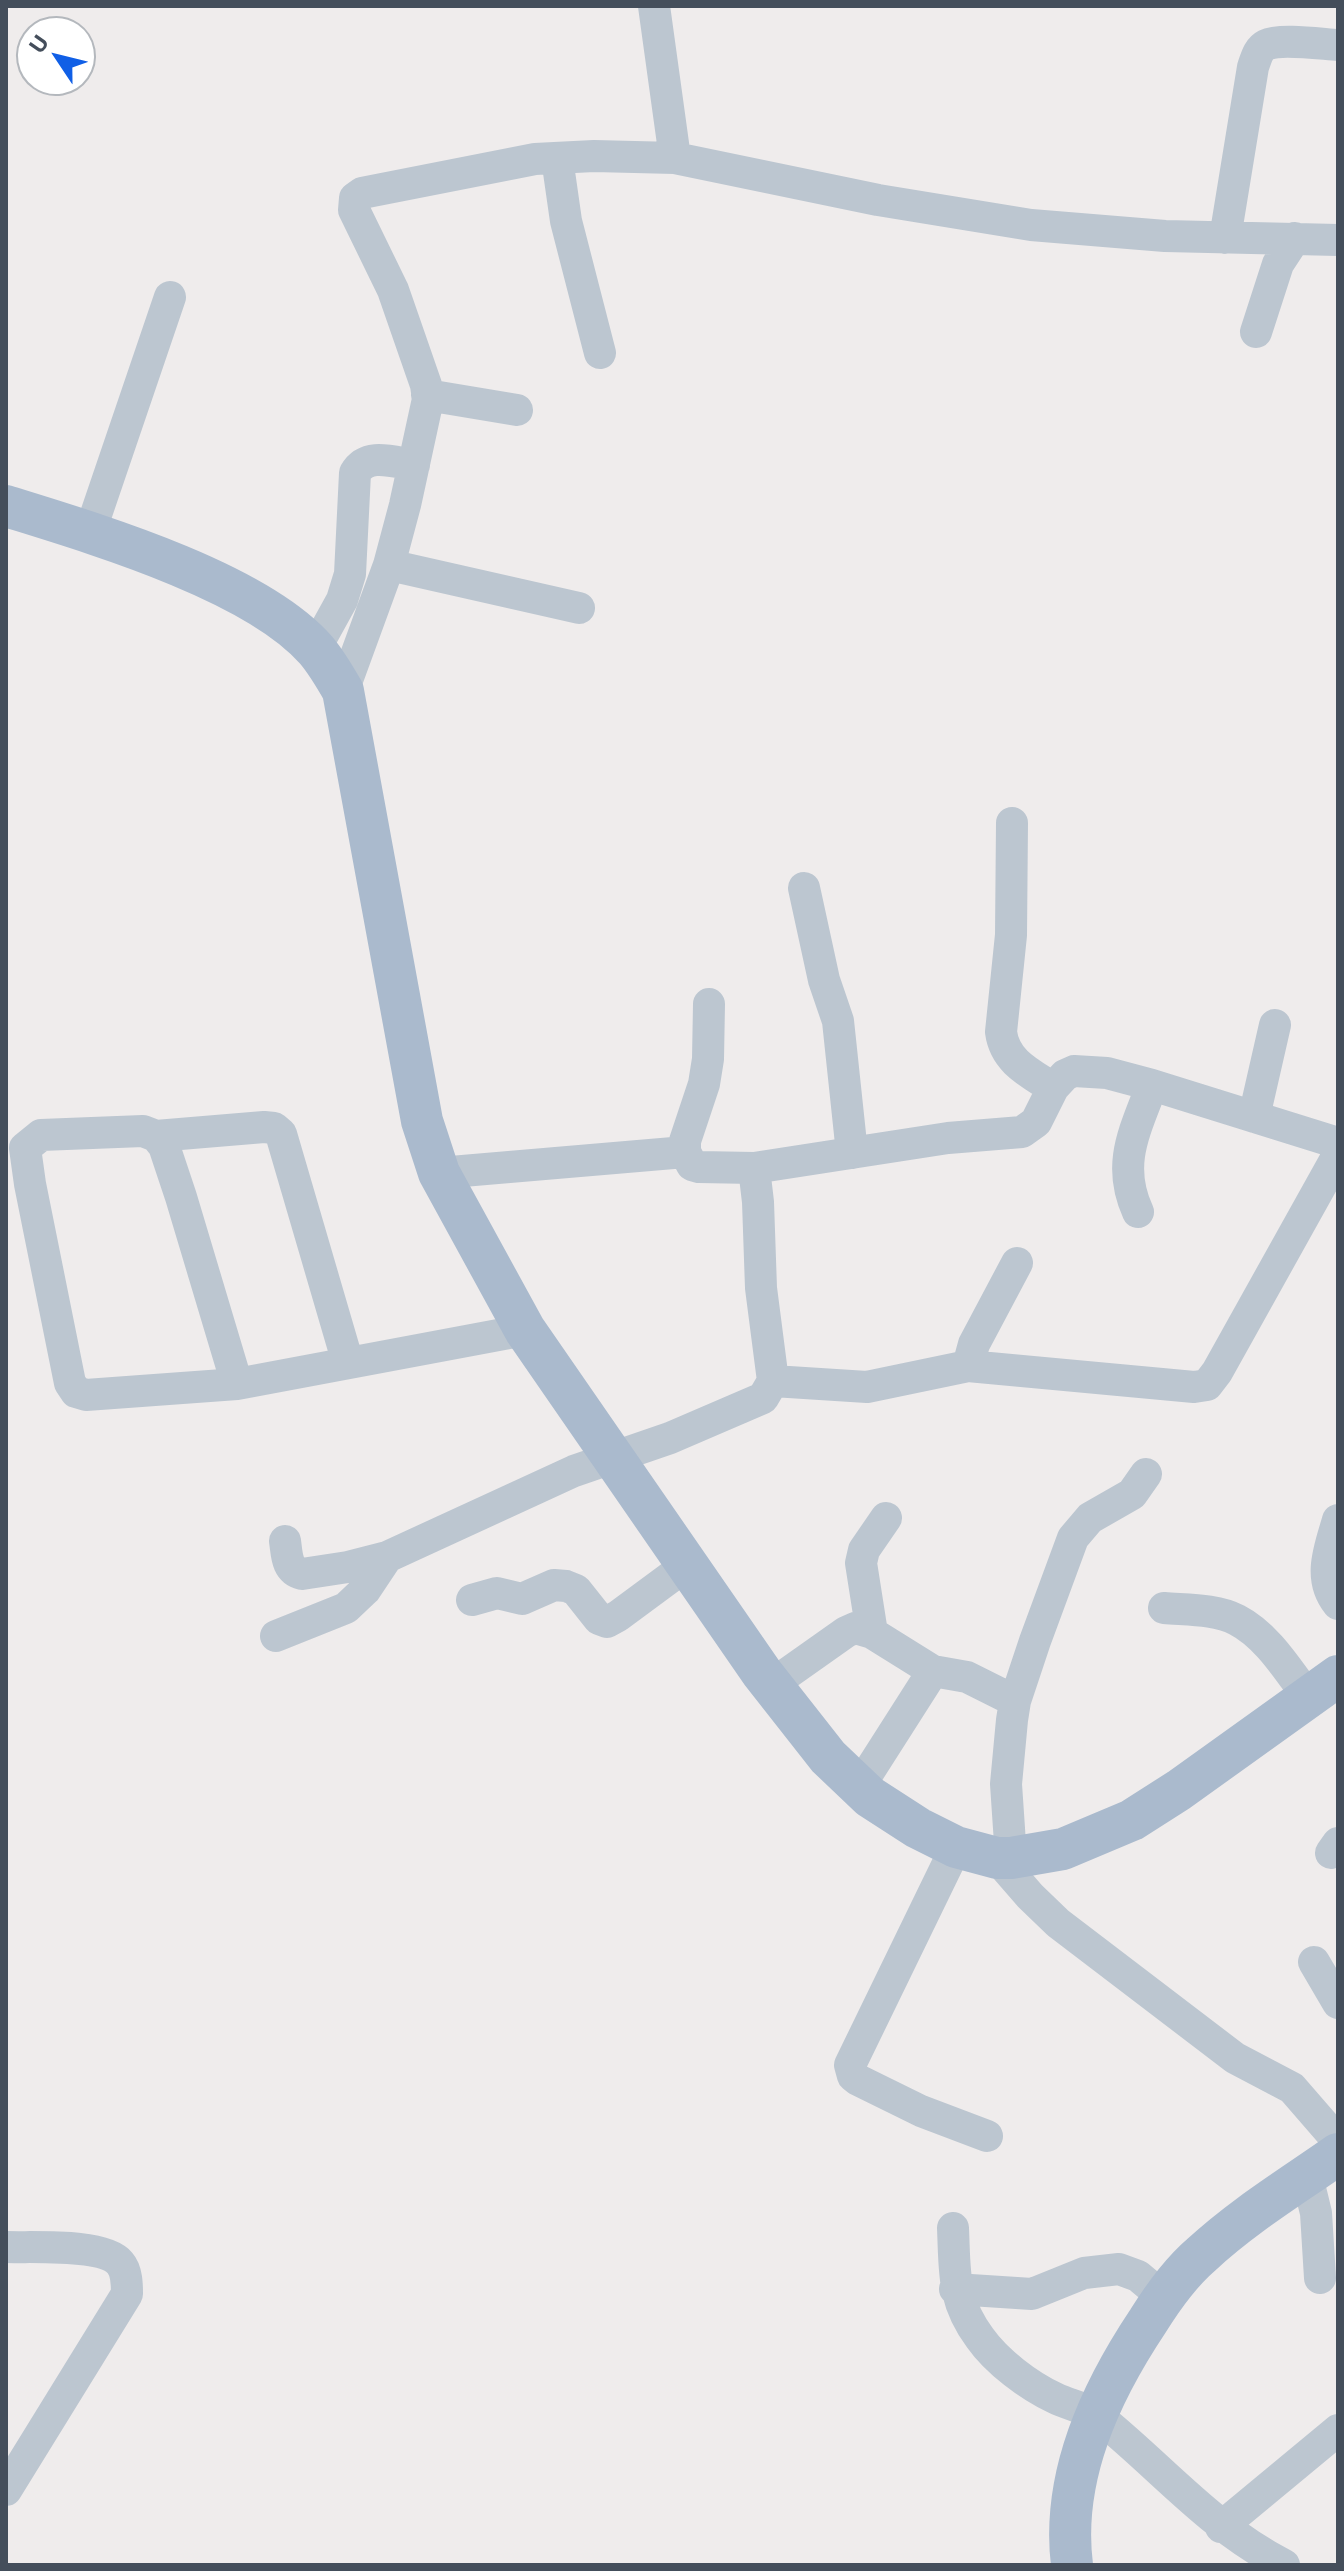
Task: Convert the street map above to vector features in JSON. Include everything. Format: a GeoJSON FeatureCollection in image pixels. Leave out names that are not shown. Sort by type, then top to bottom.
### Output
{"type":"FeatureCollection","features":[{"type":"Feature","properties":{"kind":"main road"},"geometry":{"type":"LineString","coordinates":[[6,506],[90,532],[212,581],[252,601],[315,649],[343,691],[422,1121],[439,1173],[525,1330],[771,1685],[828,1757],[859,1787],[918,1828],[956,1847],[1004,1858],[1063,1849],[1132,1820],[1324,1687]]}},
{"type":"Feature","properties":{"kind":"main road"},"geometry":{"type":"LineString","coordinates":[[1072,2565],[1070,2519],[1074,2487],[1096,2415],[1111,2381],[1163,2297],[1200,2255],[1276,2195],[1323,2165]]}},
{"type":"Feature","properties":{"kind":"street"},"geometry":{"type":"LineString","coordinates":[[654,6],[675,158]]}},
{"type":"Feature","properties":{"kind":"street"},"geometry":{"type":"LineString","coordinates":[[1225,238],[1253,67],[1258,53],[1265,45],[1280,42],[1338,45]]}},
{"type":"Feature","properties":{"kind":"street"},"geometry":{"type":"LineString","coordinates":[[557,158],[566,221],[600,353]]}},
{"type":"Feature","properties":{"kind":"street"},"geometry":{"type":"LineString","coordinates":[[343,691],[389,565],[414,465],[427,395],[393,290],[354,210],[355,198],[362,193],[535,159],[675,158],[878,200],[1031,225],[1165,236],[1338,240]]}},
{"type":"Feature","properties":{"kind":"street"},"geometry":{"type":"LineString","coordinates":[[1256,332],[1278,264],[1295,238]]}},
{"type":"Feature","properties":{"kind":"street"},"geometry":{"type":"LineString","coordinates":[[90,532],[170,297]]}},
{"type":"Feature","properties":{"kind":"street"},"geometry":{"type":"LineString","coordinates":[[427,395],[517,410]]}},
{"type":"Feature","properties":{"kind":"street"},"geometry":{"type":"LineString","coordinates":[[315,649],[342,600],[350,574],[355,473],[359,464],[369,459],[414,465]]}},
{"type":"Feature","properties":{"kind":"street"},"geometry":{"type":"LineString","coordinates":[[389,565],[579,608]]}},
{"type":"Feature","properties":{"kind":"street"},"geometry":{"type":"LineString","coordinates":[[1012,823],[1011,935],[1002,1043],[1013,1062],[1053,1088]]}},
{"type":"Feature","properties":{"kind":"street"},"geometry":{"type":"LineString","coordinates":[[804,888],[824,980],[838,1021],[852,1153]]}},
{"type":"Feature","properties":{"kind":"street"},"geometry":{"type":"LineString","coordinates":[[709,1004],[708,1059],[704,1084],[685,1141],[685,1152],[692,1165],[699,1167],[754,1168],[948,1138],[1022,1132],[1036,1122],[1053,1088],[1065,1075],[1074,1071],[1107,1073],[1152,1085],[1338,1143]]}},
{"type":"Feature","properties":{"kind":"street"},"geometry":{"type":"LineString","coordinates":[[1254,1117],[1275,1025]]}},
{"type":"Feature","properties":{"kind":"street"},"geometry":{"type":"LineString","coordinates":[[1138,1212],[1128,1186],[1126,1166],[1131,1142],[1152,1085]]}},
{"type":"Feature","properties":{"kind":"street"},"geometry":{"type":"LineString","coordinates":[[348,1363],[281,1134],[274,1128],[156,1136],[143,1131],[41,1135],[25,1148],[44,1261],[70,1383],[76,1392],[86,1395],[237,1384],[525,1330]]}},
{"type":"Feature","properties":{"kind":"street"},"geometry":{"type":"LineString","coordinates":[[156,1136],[164,1146],[181,1197],[237,1384]]}},
{"type":"Feature","properties":{"kind":"street"},"geometry":{"type":"LineString","coordinates":[[439,1173],[685,1152]]}},
{"type":"Feature","properties":{"kind":"street"},"geometry":{"type":"LineString","coordinates":[[773,1381],[867,1387],[968,1366],[1194,1387],[1207,1385],[1338,1155]]}},
{"type":"Feature","properties":{"kind":"street"},"geometry":{"type":"LineString","coordinates":[[285,1541],[289,1564],[302,1574],[387,1557],[574,1471],[705,1424],[763,1398],[773,1381],[761,1288],[754,1168]]}},
{"type":"Feature","properties":{"kind":"street"},"geometry":{"type":"LineString","coordinates":[[968,1366],[974,1344],[1017,1263]]}},
{"type":"Feature","properties":{"kind":"street"},"geometry":{"type":"LineString","coordinates":[[1146,1474],[1132,1494],[1090,1518],[1073,1538],[1065,1555],[1015,1701],[1006,1784],[1004,1858],[1030,1896],[1058,1923],[1235,2058],[1292,2088],[1338,2141]]}},
{"type":"Feature","properties":{"kind":"street"},"geometry":{"type":"LineString","coordinates":[[872,1633],[861,1563],[864,1550],[886,1518]]}},
{"type":"Feature","properties":{"kind":"street"},"geometry":{"type":"LineString","coordinates":[[1338,1520],[1326,1575],[1331,1596],[1338,1604]]}},
{"type":"Feature","properties":{"kind":"street"},"geometry":{"type":"LineString","coordinates":[[276,1636],[346,1608],[365,1590],[387,1557]]}},
{"type":"Feature","properties":{"kind":"street"},"geometry":{"type":"LineString","coordinates":[[472,1600],[497,1593],[522,1599],[554,1585],[566,1586],[576,1590],[599,1619],[607,1622],[687,1565]]}},
{"type":"Feature","properties":{"kind":"street"},"geometry":{"type":"LineString","coordinates":[[1164,1608],[1222,1614],[1238,1620],[1324,1687]]}},
{"type":"Feature","properties":{"kind":"street"},"geometry":{"type":"LineString","coordinates":[[771,1685],[855,1628],[872,1633],[933,1671],[967,1677],[1015,1701]]}},
{"type":"Feature","properties":{"kind":"street"},"geometry":{"type":"LineString","coordinates":[[859,1787],[933,1671]]}},
{"type":"Feature","properties":{"kind":"street"},"geometry":{"type":"LineString","coordinates":[[956,1847],[850,2065],[853,2076],[858,2080],[896,2100],[987,2136]]}},
{"type":"Feature","properties":{"kind":"street"},"geometry":{"type":"LineString","coordinates":[[1314,1962],[1338,2003]]}},
{"type":"Feature","properties":{"kind":"street"},"geometry":{"type":"LineString","coordinates":[[1320,2278],[1316,2213],[1323,2165]]}},
{"type":"Feature","properties":{"kind":"street"},"geometry":{"type":"LineString","coordinates":[[953,2228],[955,2289],[963,2311],[980,2339],[1000,2359],[1054,2398],[1096,2415],[1221,2527],[1284,2565]]}},
{"type":"Feature","properties":{"kind":"street"},"geometry":{"type":"LineString","coordinates":[[6,2247],[101,2252],[120,2263],[127,2279],[127,2294],[6,2490]]}},
{"type":"Feature","properties":{"kind":"street"},"geometry":{"type":"LineString","coordinates":[[955,2289],[1032,2294],[1084,2273],[1119,2269],[1130,2270],[1163,2297]]}},
{"type":"Feature","properties":{"kind":"street"},"geometry":{"type":"LineString","coordinates":[[1221,2527],[1338,2430]]}}]}
